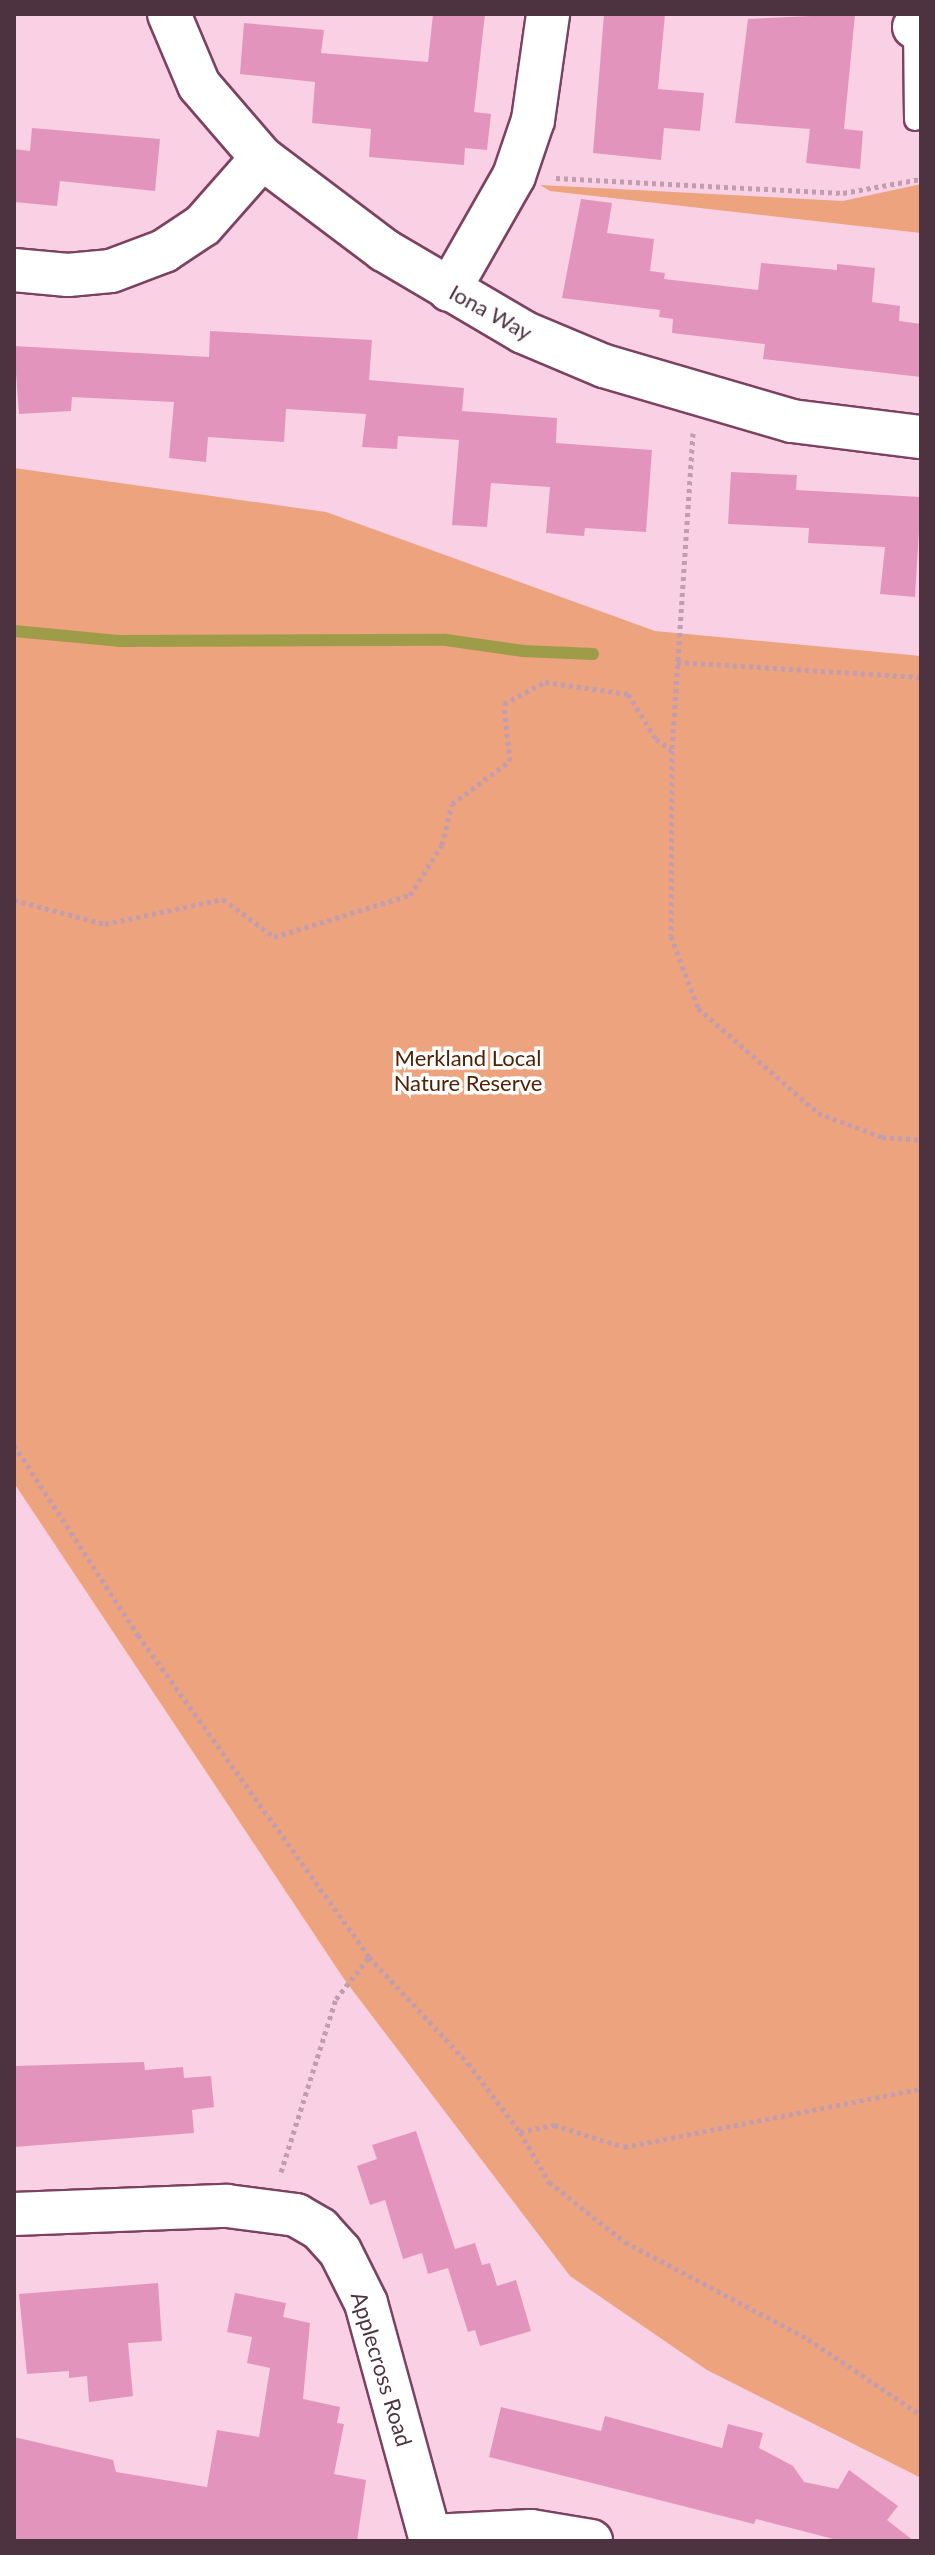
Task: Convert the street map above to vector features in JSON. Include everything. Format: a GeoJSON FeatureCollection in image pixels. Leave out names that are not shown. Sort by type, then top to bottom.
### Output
{"type":"FeatureCollection","features":[{"type":"Feature","properties":{"kind":"street","name":"Iona Way"},"geometry":{"type":"LineString","coordinates":[[169,14],[199,85],[262,158],[384,250],[523,332],[604,366],[792,421],[921,437]]}},
{"type":"Feature","properties":{"kind":"street"},"geometry":{"type":"LineString","coordinates":[[449,290],[514,176],[533,120],[548,14]]}},
{"type":"Feature","properties":{"kind":"street"},"geometry":{"type":"LineString","coordinates":[[14,270],[68,275],[111,271],[164,251],[203,225],[262,158]]}},
{"type":"Feature","properties":{"kind":"street","name":"Applecross Road"},"geometry":{"type":"LineString","coordinates":[[14,2214],[270,2208],[296,2215],[340,2251],[366,2303],[431,2539]]}},
{"type":"Feature","properties":{"kind":"street"},"geometry":{"type":"LineString","coordinates":[[431,2539],[531,2531],[591,2541]]}},
{"type":"Feature","properties":{"kind":"lane"},"geometry":{"type":"LineString","coordinates":[[915,120],[916,23]]}},
{"type":"Feature","properties":{"kind":"path"},"geometry":{"type":"LineString","coordinates":[[514,176],[843,193],[921,179]]}},
{"type":"Feature","properties":{"kind":"path"},"geometry":{"type":"LineString","coordinates":[[696,394],[672,750],[671,936],[698,1008],[818,1113],[882,1137],[921,1140]]}},
{"type":"Feature","properties":{"kind":"path"},"geometry":{"type":"LineString","coordinates":[[677,662],[921,677]]}},
{"type":"Feature","properties":{"kind":"path"},"geometry":{"type":"LineString","coordinates":[[14,900],[105,924],[223,899],[274,937],[410,895],[442,845],[452,804],[510,761],[504,704],[545,682],[628,694],[656,739],[672,750]]}},
{"type":"Feature","properties":{"kind":"path"},"geometry":{"type":"LineString","coordinates":[[14,1445],[138,1635],[369,1957],[468,2063],[520,2132],[549,2182],[625,2242],[808,2339],[921,2415]]}},
{"type":"Feature","properties":{"kind":"path"},"geometry":{"type":"LineString","coordinates":[[270,2208],[336,1999],[369,1957]]}},
{"type":"Feature","properties":{"kind":"path"},"geometry":{"type":"LineString","coordinates":[[520,2132],[554,2125],[624,2147],[921,2089]]}},
{"type":"Feature","properties":{"kind":"green space"},"geometry":{"type":"Polygon","coordinates":[[[921,184],[921,233],[550,191],[540,185],[843,201],[921,184]]]}},
{"type":"Feature","properties":{"kind":"green space","name":"Merkland Local Nature Reserve"},"geometry":{"type":"Polygon","coordinates":[[[14,468],[326,512],[655,631],[921,656],[921,2478],[707,2370],[570,2276],[344,1979],[14,1483],[14,468]]]}},
{"type":"Feature","properties":{"kind":"building"},"geometry":{"type":"Polygon","coordinates":[[[433,14],[485,14],[474,112],[491,114],[487,150],[465,148],[464,165],[369,157],[371,129],[312,123],[315,82],[240,74],[244,23],[324,30],[321,53],[428,62],[433,14]]]}},
{"type":"Feature","properties":{"kind":"building"},"geometry":{"type":"Polygon","coordinates":[[[604,14],[665,14],[658,89],[704,93],[700,131],[664,128],[661,160],[593,153],[604,14]]]}},
{"type":"Feature","properties":{"kind":"building"},"geometry":{"type":"Polygon","coordinates":[[[855,14],[844,129],[863,131],[860,169],[806,163],[810,129],[735,123],[748,19],[855,14]]]}},
{"type":"Feature","properties":{"kind":"building"},"geometry":{"type":"Polygon","coordinates":[[[32,128],[160,139],[155,191],[60,181],[57,206],[14,202],[14,149],[30,151],[32,128]]]}},
{"type":"Feature","properties":{"kind":"building"},"geometry":{"type":"Polygon","coordinates":[[[581,199],[612,203],[607,233],[654,239],[650,271],[665,273],[664,279],[758,290],[761,263],[837,270],[837,264],[875,268],[872,302],[900,306],[899,321],[921,324],[921,377],[763,359],[765,344],[672,333],[673,319],[659,317],[660,310],[562,298],[581,199]]]}},
{"type":"Feature","properties":{"kind":"building"},"geometry":{"type":"Polygon","coordinates":[[[210,331],[372,340],[369,380],[464,388],[462,411],[557,418],[556,443],[652,450],[646,532],[585,528],[584,536],[546,533],[550,487],[491,483],[487,527],[452,525],[459,440],[398,436],[397,449],[362,447],[366,414],[286,409],[284,442],[208,437],[206,462],[169,458],[174,402],[72,397],[71,411],[19,414],[14,346],[209,357],[210,331]]]}},
{"type":"Feature","properties":{"kind":"building"},"geometry":{"type":"Polygon","coordinates":[[[731,472],[797,475],[796,490],[921,497],[915,597],[880,594],[885,547],[808,543],[809,528],[728,524],[731,472]]]}},
{"type":"Feature","properties":{"kind":"building"},"geometry":{"type":"Polygon","coordinates":[[[144,2062],[145,2070],[183,2067],[184,2078],[211,2076],[214,2107],[192,2110],[194,2133],[14,2147],[14,2066],[144,2062]]]}},
{"type":"Feature","properties":{"kind":"building"},"geometry":{"type":"Polygon","coordinates":[[[416,2131],[455,2249],[475,2243],[482,2265],[490,2263],[497,2286],[516,2280],[531,2331],[480,2346],[475,2330],[468,2332],[448,2268],[428,2274],[422,2253],[403,2259],[385,2200],[370,2205],[357,2166],[377,2159],[372,2145],[416,2131]]]}},
{"type":"Feature","properties":{"kind":"building"},"geometry":{"type":"Polygon","coordinates":[[[158,2283],[162,2341],[128,2343],[133,2396],[89,2402],[87,2376],[69,2378],[69,2371],[27,2374],[19,2294],[158,2283]]]}},
{"type":"Feature","properties":{"kind":"building"},"geometry":{"type":"Polygon","coordinates":[[[235,2293],[286,2303],[283,2317],[310,2323],[303,2399],[340,2407],[337,2423],[344,2424],[334,2474],[366,2480],[357,2541],[14,2541],[14,2437],[113,2460],[116,2472],[207,2487],[217,2430],[259,2437],[270,2368],[247,2363],[252,2337],[227,2332],[235,2293]]]}},
{"type":"Feature","properties":{"kind":"building"},"geometry":{"type":"Polygon","coordinates":[[[501,2407],[601,2431],[605,2416],[722,2448],[728,2424],[763,2433],[759,2448],[793,2466],[804,2482],[838,2489],[849,2470],[898,2506],[887,2520],[914,2541],[841,2541],[756,2519],[754,2524],[489,2457],[501,2407]]]}},
{"type":"Feature","properties":{"kind":"waterway"},"geometry":{"type":"LineString","coordinates":[[14,631],[119,641],[446,640],[523,651],[593,654]]}}]}
